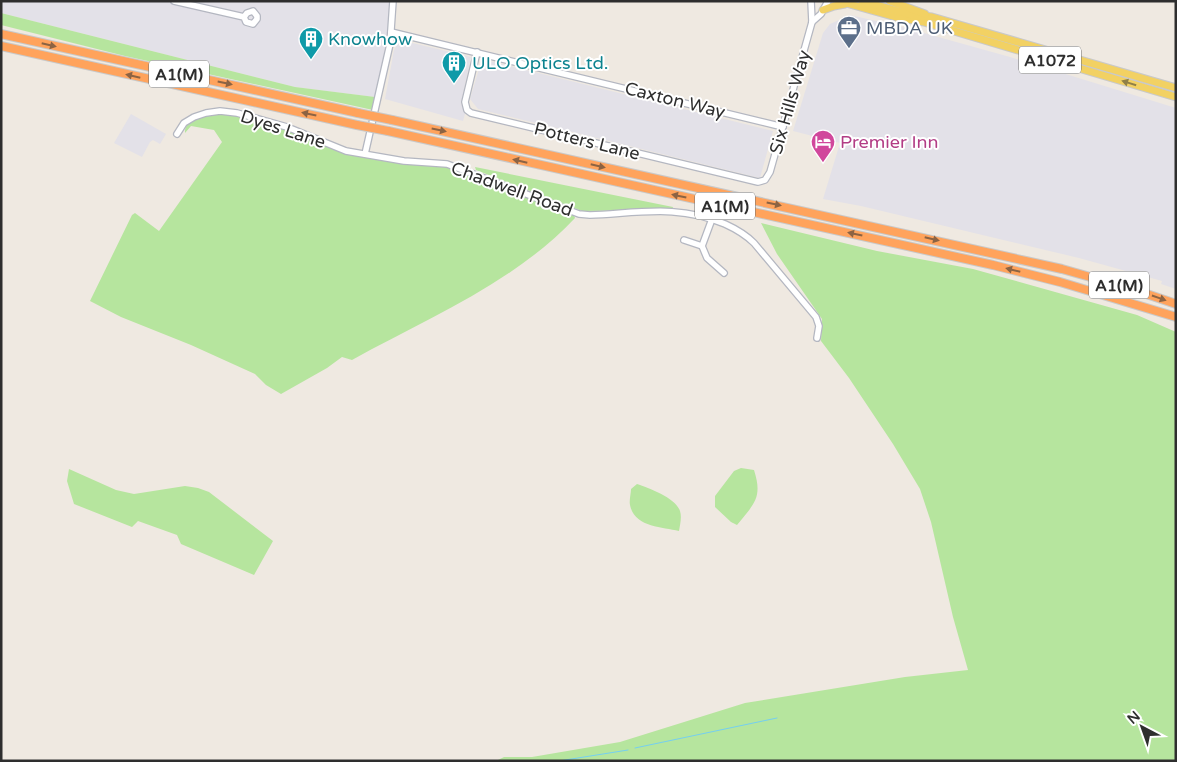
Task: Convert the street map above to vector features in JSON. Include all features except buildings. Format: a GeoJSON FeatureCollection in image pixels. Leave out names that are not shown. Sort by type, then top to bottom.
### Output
{"type":"FeatureCollection","features":[{"type":"Feature","properties":{"kind":"highway","name":"A1(M)"},"geometry":{"type":"LineString","coordinates":[[1,34],[1054,267],[1129,288],[1176,304]]}},
{"type":"Feature","properties":{"kind":"highway","name":"A1(M)"},"geometry":{"type":"LineString","coordinates":[[1,46],[993,265],[1070,284],[1176,317]]}},
{"type":"Feature","properties":{"kind":"main road","name":"A1072"},"geometry":{"type":"LineString","coordinates":[[862,1],[912,15],[932,17],[1176,88]]}},
{"type":"Feature","properties":{"kind":"main road","name":"A1072"},"geometry":{"type":"LineString","coordinates":[[890,1],[907,4],[932,17]]}},
{"type":"Feature","properties":{"kind":"main road"},"geometry":{"type":"LineString","coordinates":[[823,10],[842,3]]}},
{"type":"Feature","properties":{"kind":"main road","name":"A1072"},"geometry":{"type":"LineString","coordinates":[[842,3],[924,22],[1176,97]]}},
{"type":"Feature","properties":{"kind":"main road","name":"A1072"},"geometry":{"type":"LineString","coordinates":[[912,15],[924,22]]}},
{"type":"Feature","properties":{"kind":"street"},"geometry":{"type":"LineString","coordinates":[[174,1],[244,17]]}},
{"type":"Feature","properties":{"kind":"street"},"geometry":{"type":"LineString","coordinates":[[365,154],[391,32],[393,1]]}},
{"type":"Feature","properties":{"kind":"street","name":"Six Hills Way"},"geometry":{"type":"LineString","coordinates":[[765,180],[770,172],[812,22],[811,1]]}},
{"type":"Feature","properties":{"kind":"street","name":"Six Hills Way"},"geometry":{"type":"LineString","coordinates":[[812,22],[828,1]]}},
{"type":"Feature","properties":{"kind":"street","name":"Caxton Way"},"geometry":{"type":"LineString","coordinates":[[391,32],[783,126]]}},
{"type":"Feature","properties":{"kind":"street","name":"Potters Lane"},"geometry":{"type":"LineString","coordinates":[[478,52],[466,102],[467,110],[472,113],[754,182],[765,180]]}},
{"type":"Feature","properties":{"kind":"street","name":"Dyes Lane"},"geometry":{"type":"LineString","coordinates":[[177,134],[184,124],[194,117],[206,113],[228,112],[288,127],[346,151],[365,154]]}},
{"type":"Feature","properties":{"kind":"street","name":"Chadwell Road"},"geometry":{"type":"LineString","coordinates":[[365,154],[404,161],[447,164],[579,214],[590,215],[665,210],[689,212],[712,219],[747,235],[812,311],[819,326],[818,335]]}},
{"type":"Feature","properties":{"kind":"street"},"geometry":{"type":"LineString","coordinates":[[712,219],[702,246],[707,258],[724,273]]}},
{"type":"Feature","properties":{"kind":"street"},"geometry":{"type":"LineString","coordinates":[[684,240],[702,246]]}},
{"type":"Feature","properties":{"kind":"shaded area"},"geometry":{"type":"Polygon","coordinates":[[[1,1],[390,1],[388,34],[375,97],[295,87],[1,13],[1,1]]]}},
{"type":"Feature","properties":{"kind":"shaded area"},"geometry":{"type":"Polygon","coordinates":[[[850,15],[906,28],[1010,57],[1176,108],[1176,289],[1161,284],[1162,281],[1079,258],[861,206],[823,199],[840,143],[793,131],[823,33],[830,24],[850,15]]]}},
{"type":"Feature","properties":{"kind":"shaded area"},"geometry":{"type":"Polygon","coordinates":[[[400,40],[471,57],[461,103],[465,114],[463,121],[385,99],[394,50],[400,40]]]}},
{"type":"Feature","properties":{"kind":"shaded area"},"geometry":{"type":"Polygon","coordinates":[[[482,59],[773,131],[760,178],[478,109],[470,99],[482,59]]]}},
{"type":"Feature","properties":{"kind":"shaded area"},"geometry":{"type":"Polygon","coordinates":[[[131,114],[166,134],[160,144],[153,140],[150,142],[142,157],[114,143],[131,114]]]}},
{"type":"Feature","properties":{"kind":"green space"},"geometry":{"type":"Polygon","coordinates":[[[1,13],[295,87],[375,97],[373,110],[125,56],[1,25],[1,13]]]}},
{"type":"Feature","properties":{"kind":"green space"},"geometry":{"type":"Polygon","coordinates":[[[224,113],[259,119],[354,154],[384,161],[446,167],[557,207],[574,215],[575,218],[525,262],[469,298],[352,360],[342,357],[327,368],[281,394],[266,385],[255,374],[191,345],[121,317],[90,301],[132,215],[135,213],[159,231],[222,142],[214,130],[191,126],[185,133],[186,127],[193,119],[224,113]]]}},
{"type":"Feature","properties":{"kind":"green space"},"geometry":{"type":"Polygon","coordinates":[[[475,167],[673,207],[672,210],[582,211],[476,170],[475,167]]]}},
{"type":"Feature","properties":{"kind":"green space"},"geometry":{"type":"Polygon","coordinates":[[[761,223],[877,251],[973,269],[1137,315],[1176,332],[1176,761],[496,761],[504,757],[532,757],[620,742],[745,703],[905,677],[968,670],[953,617],[931,522],[920,489],[893,444],[849,378],[821,341],[822,319],[777,254],[761,223]]]}},
{"type":"Feature","properties":{"kind":"green space"},"geometry":{"type":"Polygon","coordinates":[[[741,468],[754,470],[758,487],[752,506],[737,525],[715,507],[715,496],[734,471],[741,468]]]}},
{"type":"Feature","properties":{"kind":"green space"},"geometry":{"type":"Polygon","coordinates":[[[69,469],[116,490],[134,494],[185,486],[198,488],[209,492],[273,541],[254,575],[181,544],[177,535],[138,521],[132,527],[74,504],[67,481],[69,469]]]}},
{"type":"Feature","properties":{"kind":"green space"},"geometry":{"type":"Polygon","coordinates":[[[637,484],[662,494],[677,506],[681,516],[679,531],[650,525],[637,518],[630,505],[630,501],[631,489],[637,484]]]}},
{"type":"Feature","properties":{"kind":"waterway"},"geometry":{"type":"LineString","coordinates":[[635,748],[777,718]]}},
{"type":"Feature","properties":{"kind":"waterway"},"geometry":{"type":"LineString","coordinates":[[559,761],[628,750]]}},
{"type":"Feature","properties":{"kind":"place","name":"MBDA UK"},"geometry":{"type":"Point","coordinates":[849,49]}},
{"type":"Feature","properties":{"kind":"place","name":"Knowhow"},"geometry":{"type":"Point","coordinates":[311,60]}},
{"type":"Feature","properties":{"kind":"place","name":"ULO Optics Ltd."},"geometry":{"type":"Point","coordinates":[454,84]}},
{"type":"Feature","properties":{"kind":"place","name":"Premier Inn"},"geometry":{"type":"Point","coordinates":[823,163]}}]}
